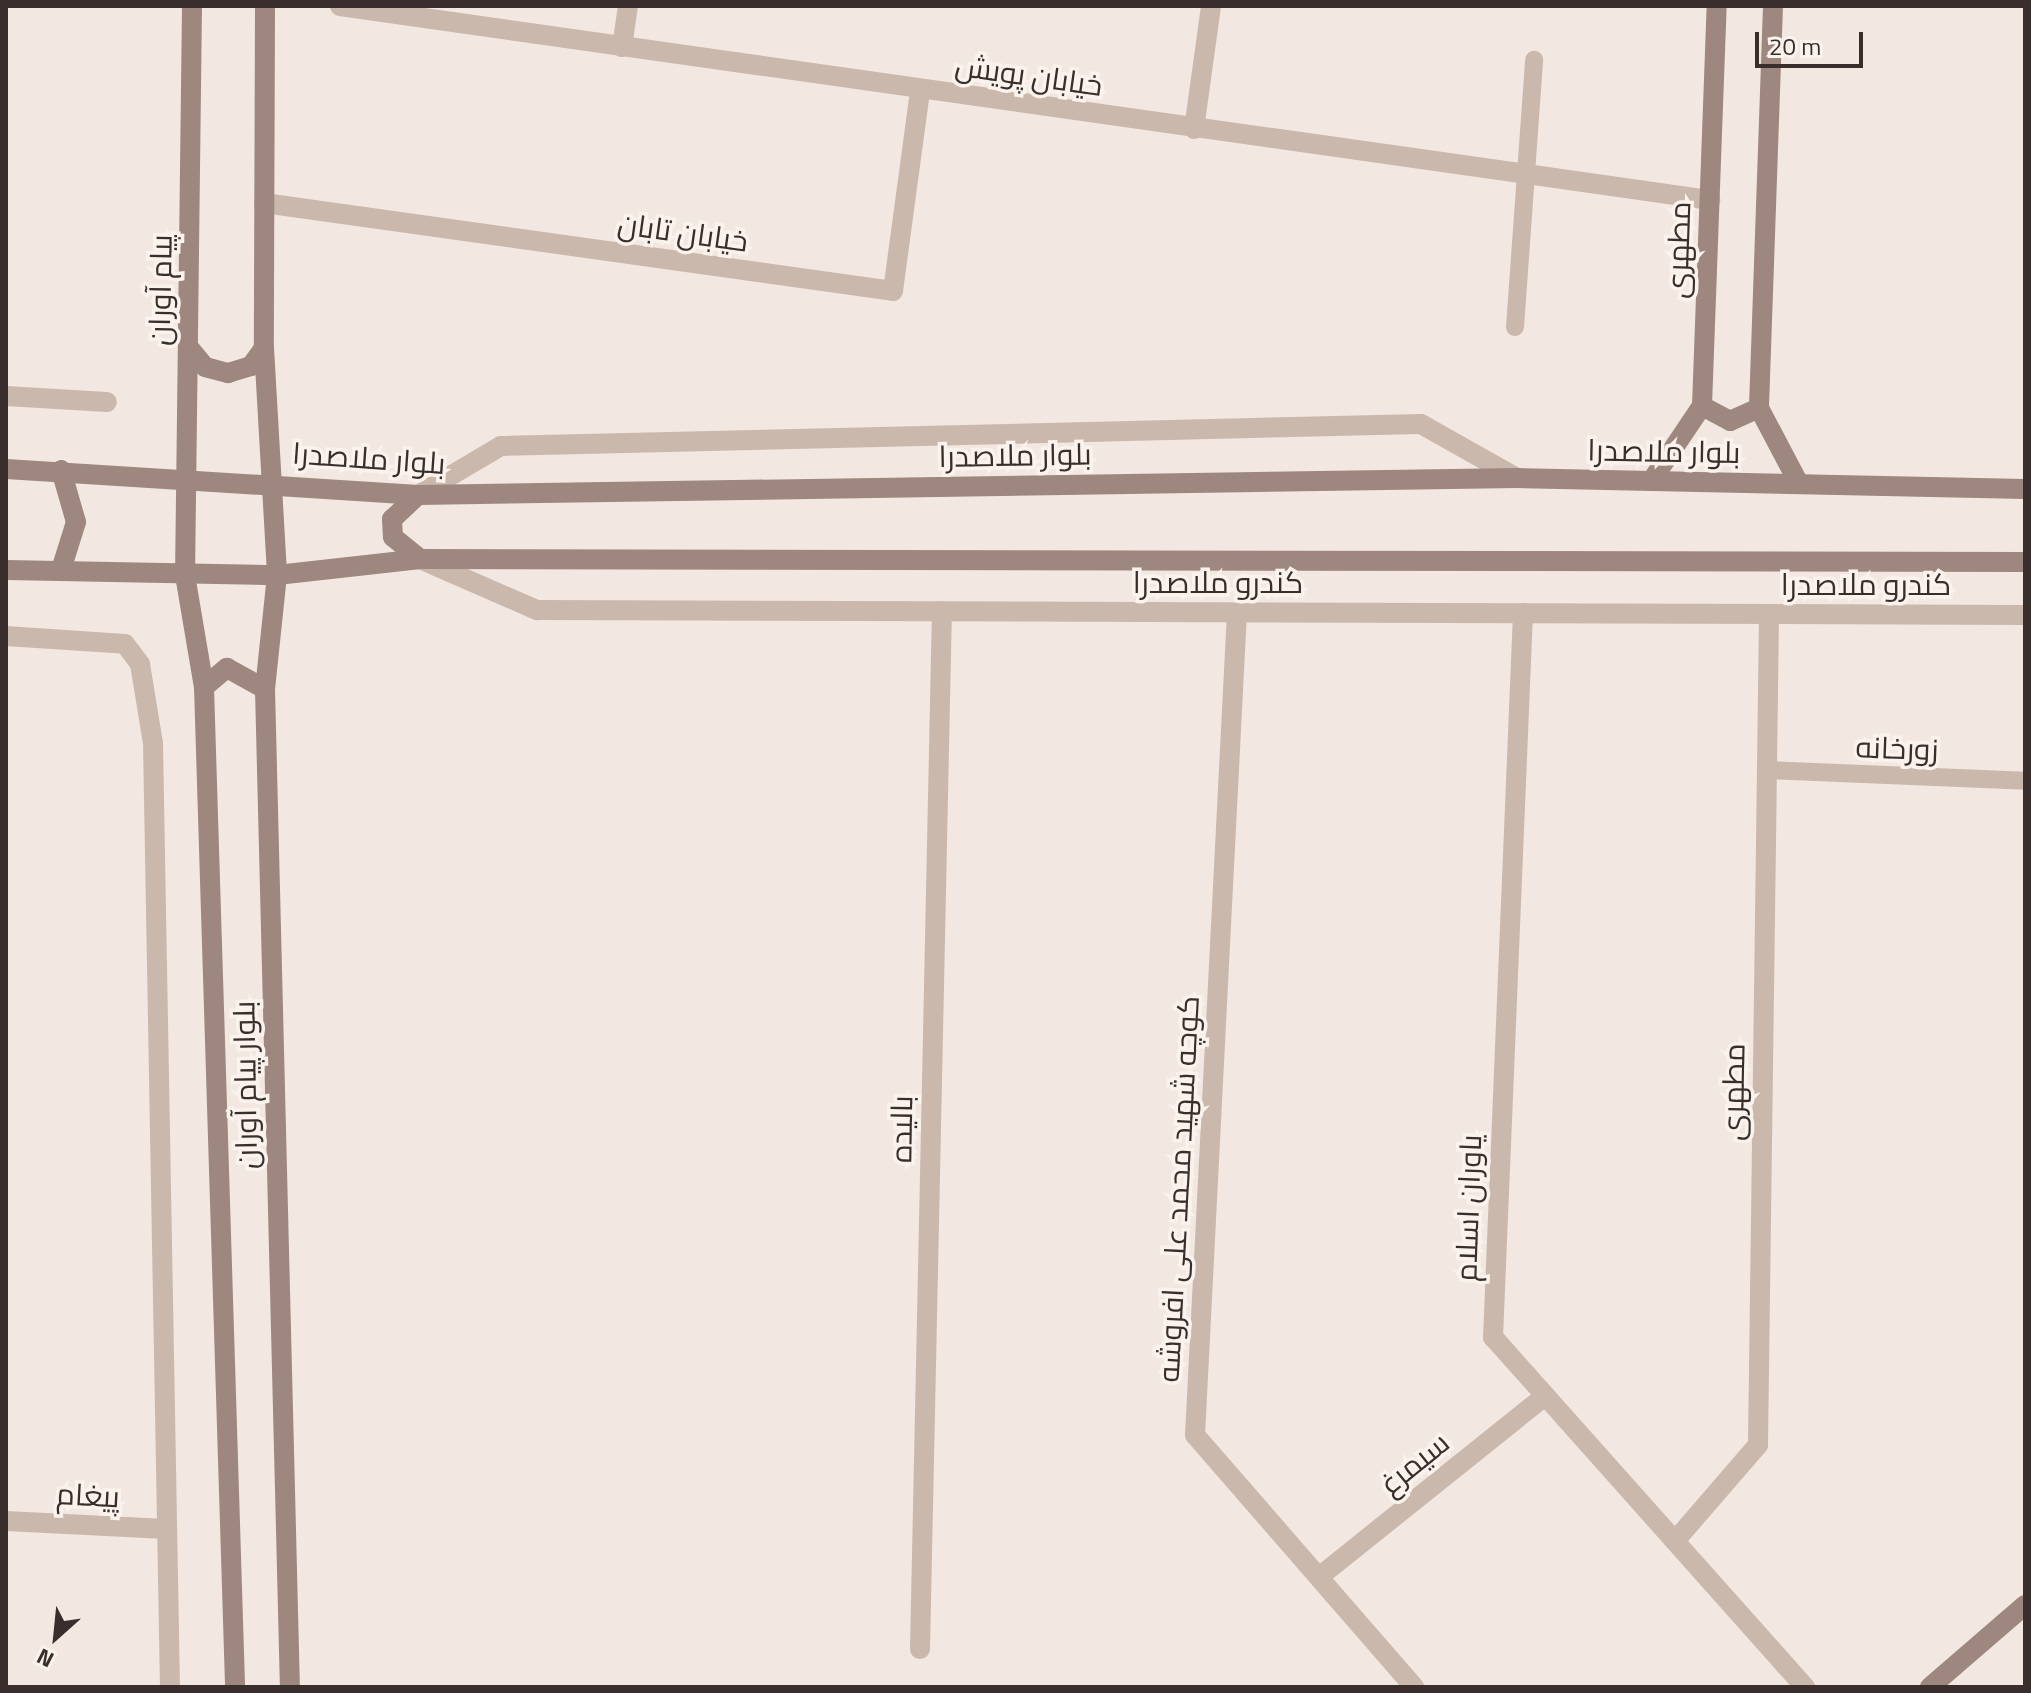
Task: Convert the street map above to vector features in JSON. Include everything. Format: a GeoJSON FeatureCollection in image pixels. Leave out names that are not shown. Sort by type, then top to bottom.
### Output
{"type":"FeatureCollection","features":[{"type":"Feature","properties":{"kind":"main road","name":"پیام آوران"},"geometry":{"type":"LineString","coordinates":[[185,575],[183,481],[190,349],[192,6]]}},
{"type":"Feature","properties":{"kind":"main road"},"geometry":{"type":"LineString","coordinates":[[265,6],[264,348],[275,482]]}},
{"type":"Feature","properties":{"kind":"main road","name":"مطهری"},"geometry":{"type":"LineString","coordinates":[[1702,406],[1717,6]]}},
{"type":"Feature","properties":{"kind":"main road"},"geometry":{"type":"LineString","coordinates":[[1773,6],[1759,408],[1799,484]]}},
{"type":"Feature","properties":{"kind":"main road"},"geometry":{"type":"LineString","coordinates":[[190,349],[205,367],[228,373],[251,366],[264,348]]}},
{"type":"Feature","properties":{"kind":"main road"},"geometry":{"type":"LineString","coordinates":[[1652,480],[1702,406],[1730,421],[1759,408]]}},
{"type":"Feature","properties":{"kind":"main road","name":"بلوار ملاصدرا"},"geometry":{"type":"LineString","coordinates":[[6,469],[61,470],[183,481],[275,482],[418,495],[1517,478],[2025,489]]}},
{"type":"Feature","properties":{"kind":"main road"},"geometry":{"type":"LineString","coordinates":[[61,470],[76,522],[61,570]]}},
{"type":"Feature","properties":{"kind":"main road","name":"بلوار پیام آوران"},"geometry":{"type":"LineString","coordinates":[[275,482],[277,575],[265,689],[290,1687]]}},
{"type":"Feature","properties":{"kind":"main road"},"geometry":{"type":"LineString","coordinates":[[418,495],[392,519],[393,537],[420,559]]}},
{"type":"Feature","properties":{"kind":"main road"},"geometry":{"type":"LineString","coordinates":[[6,570],[277,575],[420,559],[2025,562]]}},
{"type":"Feature","properties":{"kind":"main road","name":"بلوار پیام آوران"},"geometry":{"type":"LineString","coordinates":[[185,575],[204,687],[235,1687]]}},
{"type":"Feature","properties":{"kind":"main road"},"geometry":{"type":"LineString","coordinates":[[204,687],[227,668],[265,689]]}},
{"type":"Feature","properties":{"kind":"main road"},"geometry":{"type":"LineString","coordinates":[[1930,1687],[2025,1605]]}},
{"type":"Feature","properties":{"kind":"street","name":"خیابان پویش"},"geometry":{"type":"LineString","coordinates":[[340,6],[1524,178],[1710,200]]}},
{"type":"Feature","properties":{"kind":"street"},"geometry":{"type":"LineString","coordinates":[[622,47],[628,6]]}},
{"type":"Feature","properties":{"kind":"street"},"geometry":{"type":"LineString","coordinates":[[1194,129],[1211,6]]}},
{"type":"Feature","properties":{"kind":"street","name":"خیابان تابان"},"geometry":{"type":"LineString","coordinates":[[264,203],[893,291],[920,90]]}},
{"type":"Feature","properties":{"kind":"street"},"geometry":{"type":"LineString","coordinates":[[6,396],[107,402]]}},
{"type":"Feature","properties":{"kind":"street"},"geometry":{"type":"LineString","coordinates":[[418,495],[501,446],[1421,424],[1517,478]]}},
{"type":"Feature","properties":{"kind":"street","name":"کندرو ملاصدرا"},"geometry":{"type":"LineString","coordinates":[[420,559],[537,610],[2025,615]]}},
{"type":"Feature","properties":{"kind":"street","name":"بالیده"},"geometry":{"type":"LineString","coordinates":[[920,1649],[942,611]]}},
{"type":"Feature","properties":{"kind":"street","name":"کوچه شهید محمد علی افروشه"},"geometry":{"type":"LineString","coordinates":[[1237,612],[1195,1435],[1414,1687]]}},
{"type":"Feature","properties":{"kind":"street","name":"یاوران اسلام"},"geometry":{"type":"LineString","coordinates":[[1523,613],[1493,1337],[1805,1687]]}},
{"type":"Feature","properties":{"kind":"street","name":"مطهری"},"geometry":{"type":"LineString","coordinates":[[1675,1541],[1758,1445],[1769,614]]}},
{"type":"Feature","properties":{"kind":"street"},"geometry":{"type":"LineString","coordinates":[[6,636],[125,644],[140,664],[153,743],[170,1687]]}},
{"type":"Feature","properties":{"kind":"street","name":"سیمرغ"},"geometry":{"type":"LineString","coordinates":[[1319,1577],[1545,1396]]}},
{"type":"Feature","properties":{"kind":"street","name":"پیغام"},"geometry":{"type":"LineString","coordinates":[[6,1521],[166,1529]]}},
{"type":"Feature","properties":{"kind":"lane"},"geometry":{"type":"LineString","coordinates":[[1515,327],[1534,60]]}},
{"type":"Feature","properties":{"kind":"lane","name":"زورخانه"},"geometry":{"type":"LineString","coordinates":[[1767,770],[2025,781]]}}]}
